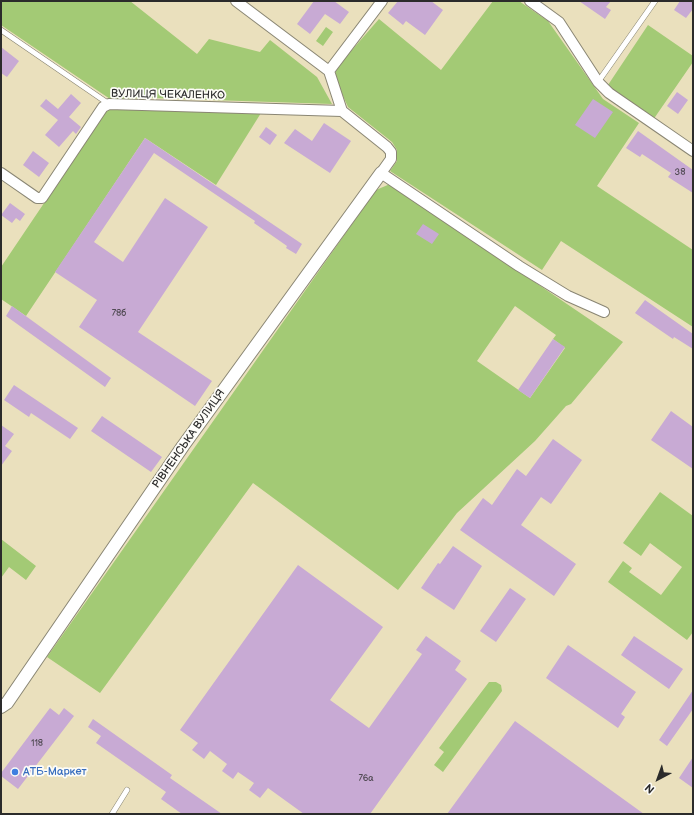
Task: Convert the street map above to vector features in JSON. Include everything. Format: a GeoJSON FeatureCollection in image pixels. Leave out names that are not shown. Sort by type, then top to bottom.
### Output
{"type":"FeatureCollection","features":[{"type":"Feature","properties":{"kind":"street"},"geometry":{"type":"LineString","coordinates":[[236,1],[329,71],[342,111],[387,147],[390,152],[390,159],[381,173],[519,266],[568,296],[604,312]]}},
{"type":"Feature","properties":{"kind":"street"},"geometry":{"type":"LineString","coordinates":[[329,71],[382,1]]}},
{"type":"Feature","properties":{"kind":"street"},"geometry":{"type":"LineString","coordinates":[[530,1],[559,22],[598,82],[609,94],[693,151]]}},
{"type":"Feature","properties":{"kind":"street","name":"ВУЛИЦЯ ЧЕКАЛЕНКО"},"geometry":{"type":"LineString","coordinates":[[1,173],[37,198],[42,198],[103,107],[108,104],[342,111]]}},
{"type":"Feature","properties":{"kind":"street","name":"РІВНЕНСЬКА ВУЛИЦЯ"},"geometry":{"type":"LineString","coordinates":[[1,707],[7,703],[183,446],[381,173]]}},
{"type":"Feature","properties":{"kind":"lane"},"geometry":{"type":"LineString","coordinates":[[598,82],[656,1]]}},
{"type":"Feature","properties":{"kind":"lane"},"geometry":{"type":"LineString","coordinates":[[1,30],[108,104]]}},
{"type":"Feature","properties":{"kind":"lane"},"geometry":{"type":"LineString","coordinates":[[112,814],[127,790]]}},
{"type":"Feature","properties":{"kind":"green space"},"geometry":{"type":"Polygon","coordinates":[[[1,1],[130,1],[197,54],[209,39],[260,52],[270,40],[317,77],[332,104],[151,98],[110,99],[1,25],[1,1]]]}},
{"type":"Feature","properties":{"kind":"green space"},"geometry":{"type":"Polygon","coordinates":[[[493,1],[519,1],[548,21],[603,99],[639,123],[597,186],[693,250],[693,327],[561,241],[542,270],[390,171],[397,161],[397,150],[392,142],[348,107],[334,76],[338,66],[379,19],[441,70],[493,1]]]}},
{"type":"Feature","properties":{"kind":"green space"},"geometry":{"type":"Polygon","coordinates":[[[648,25],[693,56],[693,62],[653,120],[611,91],[608,85],[648,25]]]}},
{"type":"Feature","properties":{"kind":"green space"},"geometry":{"type":"Polygon","coordinates":[[[326,27],[333,32],[323,46],[316,41],[326,27]]]}},
{"type":"Feature","properties":{"kind":"green space"},"geometry":{"type":"Polygon","coordinates":[[[110,109],[261,113],[216,185],[145,138],[26,316],[1,299],[1,267],[106,111],[110,109]]]}},
{"type":"Feature","properties":{"kind":"green space"},"geometry":{"type":"Polygon","coordinates":[[[390,184],[623,342],[571,404],[566,406],[535,441],[457,513],[398,590],[253,483],[100,693],[47,657],[376,190],[390,184]],[[515,306],[477,361],[530,398],[565,348],[553,339],[556,335],[515,306]]]}},
{"type":"Feature","properties":{"kind":"green space"},"geometry":{"type":"Polygon","coordinates":[[[660,492],[693,516],[693,632],[687,640],[608,582],[623,561],[632,568],[629,572],[661,595],[682,567],[650,543],[641,556],[623,543],[660,492]]]}},
{"type":"Feature","properties":{"kind":"green space"},"geometry":{"type":"Polygon","coordinates":[[[1,539],[36,566],[26,580],[9,567],[1,578],[1,539]]]}},
{"type":"Feature","properties":{"kind":"green space"},"geometry":{"type":"Polygon","coordinates":[[[489,682],[496,682],[501,685],[502,691],[443,772],[434,765],[444,752],[439,748],[489,682]]]}},
{"type":"Feature","properties":{"kind":"building"},"geometry":{"type":"Polygon","coordinates":[[[314,1],[334,1],[349,12],[340,24],[325,14],[310,34],[297,24],[314,1]]]}},
{"type":"Feature","properties":{"kind":"building"},"geometry":{"type":"Polygon","coordinates":[[[398,1],[431,1],[443,10],[425,35],[406,21],[403,25],[388,13],[398,1]]]}},
{"type":"Feature","properties":{"kind":"building"},"geometry":{"type":"Polygon","coordinates":[[[579,1],[611,1],[606,7],[611,10],[605,19],[579,1]]]}},
{"type":"Feature","properties":{"kind":"building"},"geometry":{"type":"Polygon","coordinates":[[[680,1],[693,1],[693,9],[686,18],[674,10],[680,1]]]}},
{"type":"Feature","properties":{"kind":"building"},"geometry":{"type":"Polygon","coordinates":[[[1,47],[19,61],[7,77],[1,73],[1,47]]]}},
{"type":"Feature","properties":{"kind":"building"},"geometry":{"type":"Polygon","coordinates":[[[677,92],[688,100],[678,114],[667,106],[677,92]]]}},
{"type":"Feature","properties":{"kind":"building"},"geometry":{"type":"Polygon","coordinates":[[[71,94],[81,103],[69,117],[81,127],[76,134],[73,131],[59,147],[45,135],[58,120],[40,106],[46,99],[58,109],[71,94]]]}},
{"type":"Feature","properties":{"kind":"building"},"geometry":{"type":"Polygon","coordinates":[[[593,99],[613,112],[595,138],[575,125],[593,99]]]}},
{"type":"Feature","properties":{"kind":"building"},"geometry":{"type":"Polygon","coordinates":[[[324,123],[351,141],[330,173],[284,143],[295,129],[312,141],[324,123]]]}},
{"type":"Feature","properties":{"kind":"building"},"geometry":{"type":"Polygon","coordinates":[[[266,127],[277,135],[270,145],[259,137],[266,127]]]}},
{"type":"Feature","properties":{"kind":"building"},"geometry":{"type":"Polygon","coordinates":[[[638,131],[693,170],[693,193],[668,177],[671,173],[642,154],[640,157],[626,148],[638,131]]]}},
{"type":"Feature","properties":{"kind":"building"},"geometry":{"type":"Polygon","coordinates":[[[145,138],[302,244],[296,254],[286,248],[287,246],[254,223],[255,221],[154,153],[94,242],[123,262],[165,198],[208,227],[138,332],[212,381],[195,406],[79,327],[97,300],[55,272],[145,138]]]}},
{"type":"Feature","properties":{"kind":"building"},"geometry":{"type":"Polygon","coordinates":[[[33,151],[49,163],[39,177],[23,165],[33,151]]]}},
{"type":"Feature","properties":{"kind":"building"},"geometry":{"type":"Polygon","coordinates":[[[10,203],[25,214],[20,221],[16,218],[12,223],[1,215],[10,203]]]}},
{"type":"Feature","properties":{"kind":"building"},"geometry":{"type":"Polygon","coordinates":[[[423,224],[439,234],[432,244],[416,234],[423,224]]]}},
{"type":"Feature","properties":{"kind":"building"},"geometry":{"type":"Polygon","coordinates":[[[645,300],[693,334],[693,349],[674,337],[673,339],[635,313],[645,300]]]}},
{"type":"Feature","properties":{"kind":"building"},"geometry":{"type":"Polygon","coordinates":[[[12,306],[111,378],[105,387],[6,316],[12,306]]]}},
{"type":"Feature","properties":{"kind":"building"},"geometry":{"type":"Polygon","coordinates":[[[553,339],[565,347],[530,398],[518,390],[553,339]]]}},
{"type":"Feature","properties":{"kind":"building"},"geometry":{"type":"Polygon","coordinates":[[[14,385],[78,428],[70,439],[31,413],[29,417],[4,400],[14,385]]]}},
{"type":"Feature","properties":{"kind":"building"},"geometry":{"type":"Polygon","coordinates":[[[671,411],[693,427],[693,469],[651,440],[671,411]]]}},
{"type":"Feature","properties":{"kind":"building"},"geometry":{"type":"Polygon","coordinates":[[[102,416],[162,457],[151,472],[91,431],[102,416]]]}},
{"type":"Feature","properties":{"kind":"building"},"geometry":{"type":"Polygon","coordinates":[[[1,425],[14,434],[5,446],[12,451],[1,466],[1,425]]]}},
{"type":"Feature","properties":{"kind":"building"},"geometry":{"type":"Polygon","coordinates":[[[553,439],[582,460],[551,504],[541,497],[521,525],[576,564],[554,596],[460,530],[483,498],[492,505],[517,469],[526,476],[553,439]]]}},
{"type":"Feature","properties":{"kind":"building"},"geometry":{"type":"Polygon","coordinates":[[[453,546],[482,566],[454,610],[421,588],[438,563],[440,564],[453,546]]]}},
{"type":"Feature","properties":{"kind":"building"},"geometry":{"type":"Polygon","coordinates":[[[298,565],[383,627],[330,700],[369,728],[422,654],[416,650],[426,636],[461,661],[455,670],[467,679],[370,814],[304,814],[268,788],[260,798],[249,790],[254,783],[238,772],[233,779],[222,771],[227,764],[210,751],[204,759],[192,750],[198,743],[180,730],[298,565]]]}},
{"type":"Feature","properties":{"kind":"building"},"geometry":{"type":"Polygon","coordinates":[[[510,588],[526,599],[496,642],[480,631],[510,588]]]}},
{"type":"Feature","properties":{"kind":"building"},"geometry":{"type":"Polygon","coordinates":[[[634,636],[683,669],[669,689],[621,655],[634,636]]]}},
{"type":"Feature","properties":{"kind":"building"},"geometry":{"type":"Polygon","coordinates":[[[568,645],[636,692],[621,714],[625,717],[618,728],[546,678],[568,645]]]}},
{"type":"Feature","properties":{"kind":"building"},"geometry":{"type":"Polygon","coordinates":[[[693,690],[693,709],[667,746],[659,740],[693,690]]]}},
{"type":"Feature","properties":{"kind":"building"},"geometry":{"type":"Polygon","coordinates":[[[50,708],[59,715],[64,708],[74,716],[18,789],[1,776],[1,773],[50,708]]]}},
{"type":"Feature","properties":{"kind":"building"},"geometry":{"type":"Polygon","coordinates":[[[93,719],[172,775],[170,778],[222,814],[182,814],[161,799],[166,792],[96,743],[101,736],[88,727],[93,719]]]}},
{"type":"Feature","properties":{"kind":"building"},"geometry":{"type":"Polygon","coordinates":[[[515,721],[644,814],[447,814],[515,721]]]}},
{"type":"Feature","properties":{"kind":"building"},"geometry":{"type":"Polygon","coordinates":[[[693,757],[693,788],[679,778],[693,757]]]}},
{"type":"Feature","properties":{"kind":"place","name":"АТБ-Маркет"},"geometry":{"type":"Point","coordinates":[15,772]}}]}
